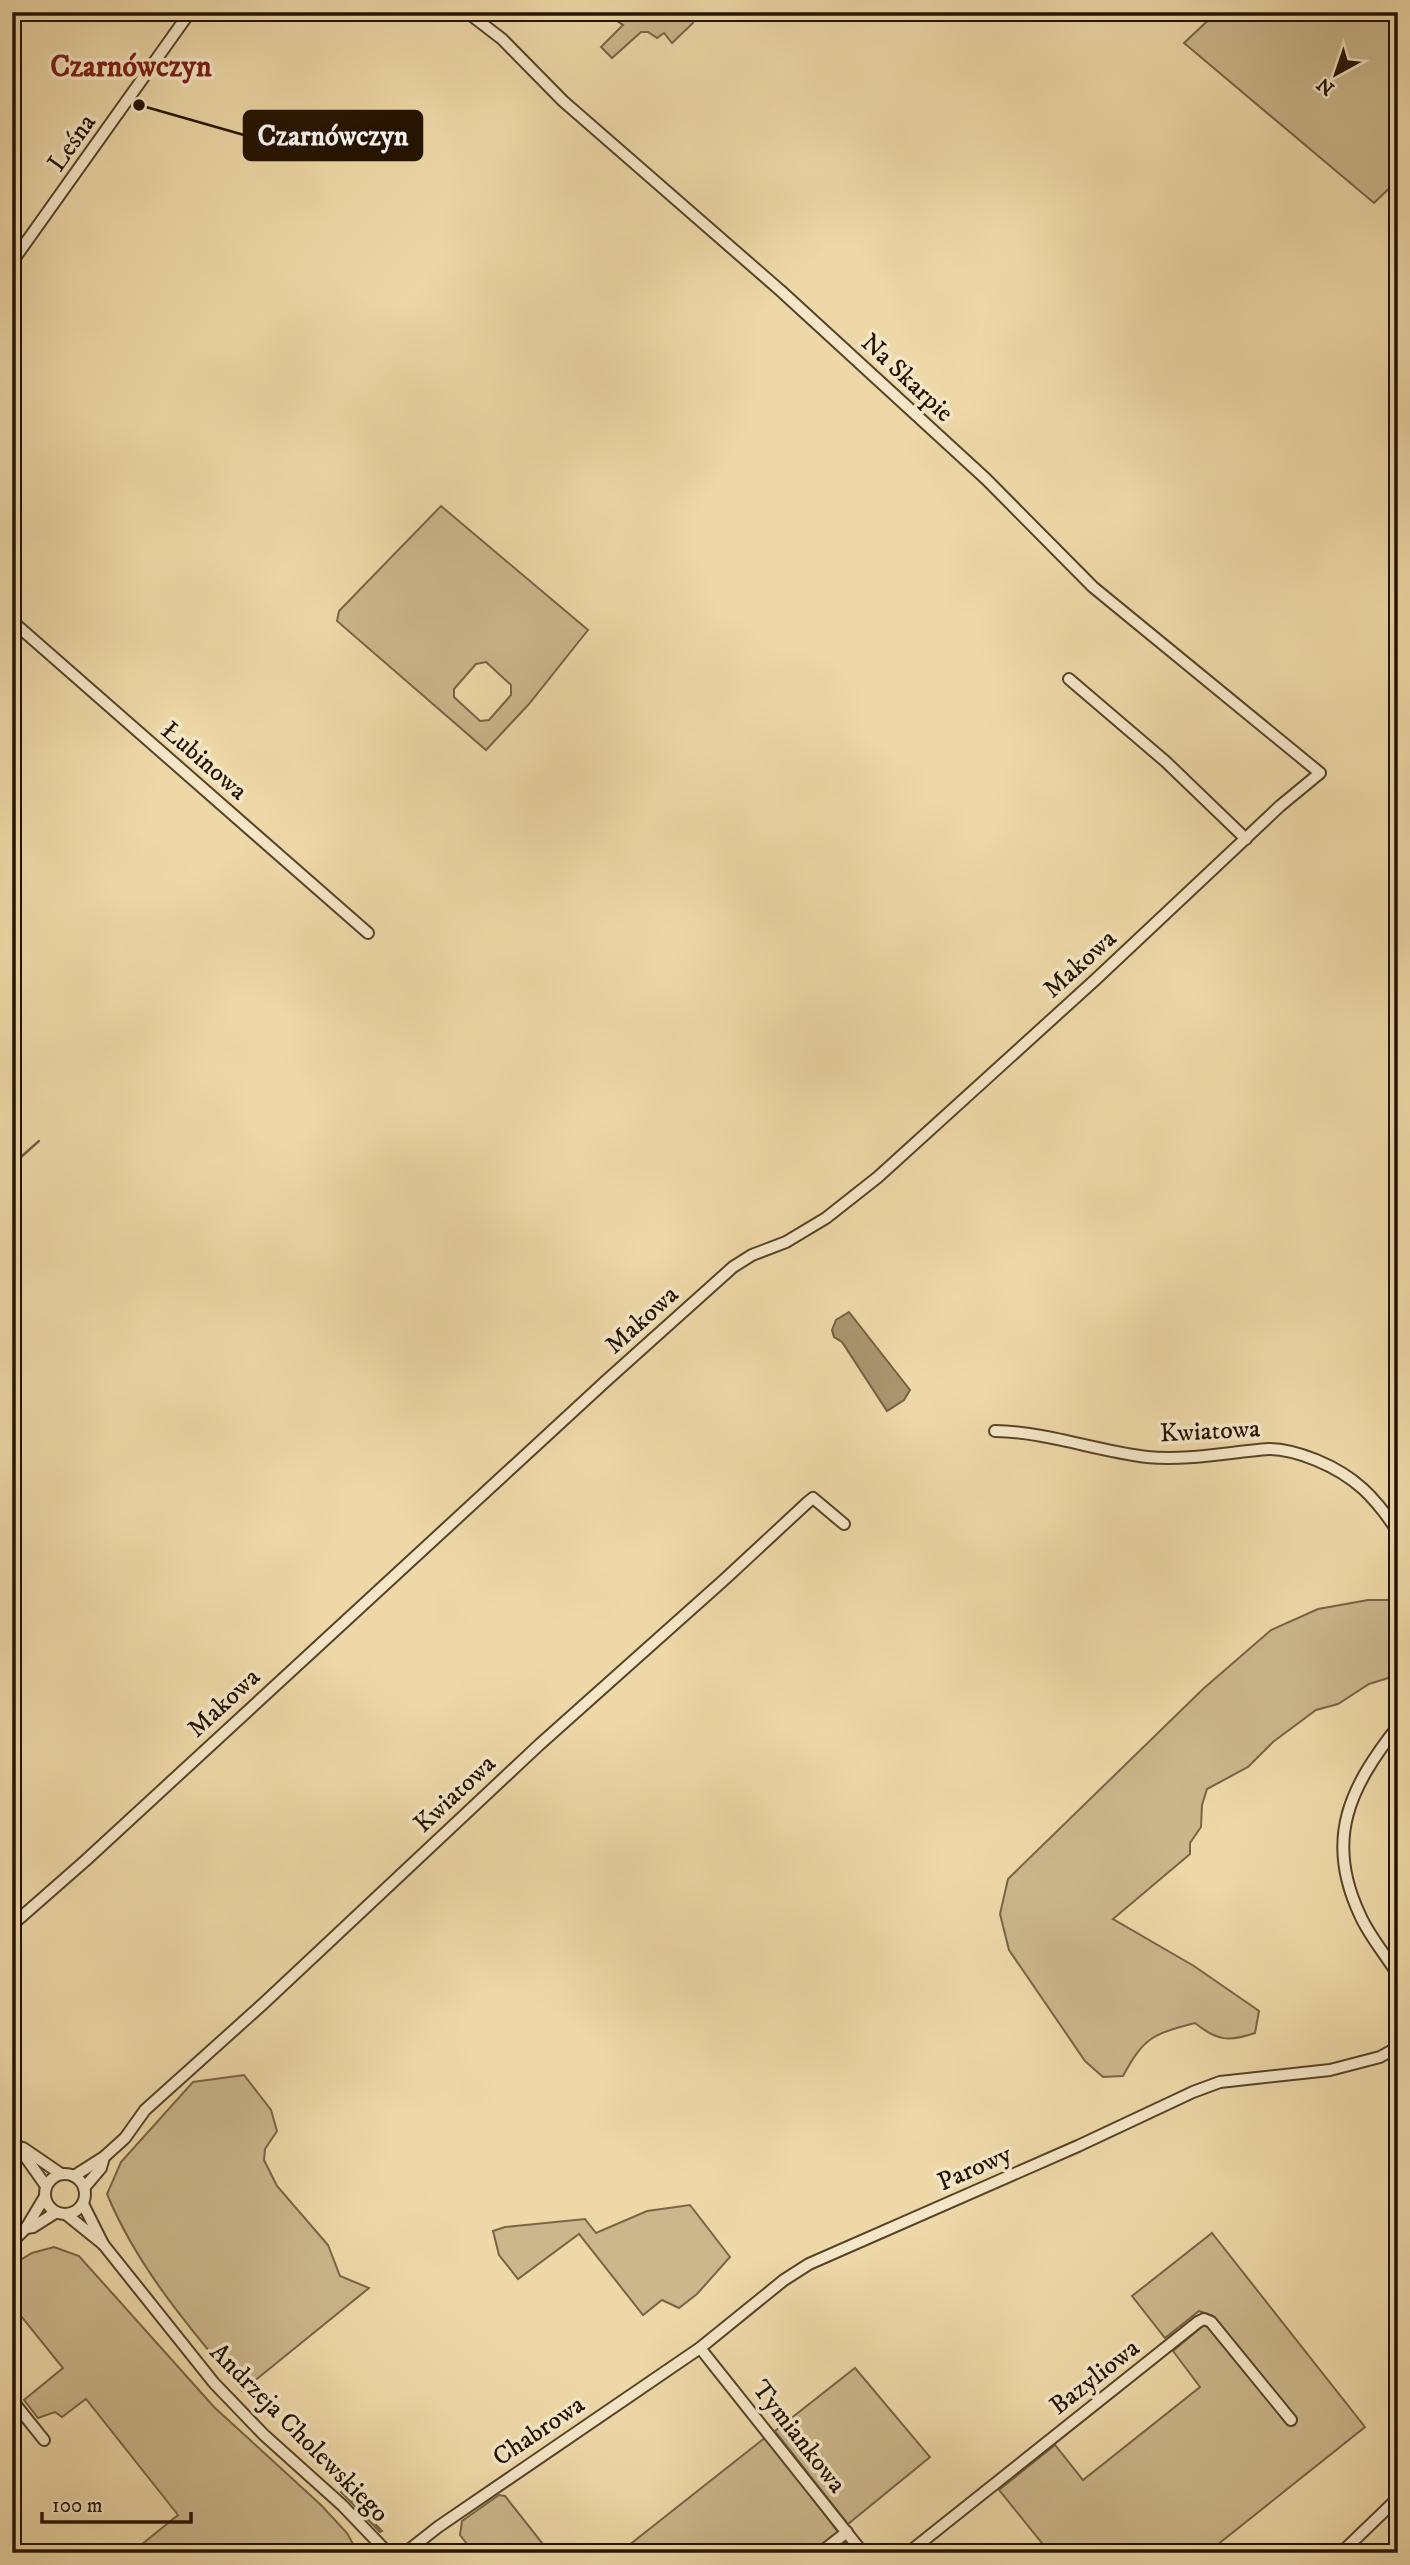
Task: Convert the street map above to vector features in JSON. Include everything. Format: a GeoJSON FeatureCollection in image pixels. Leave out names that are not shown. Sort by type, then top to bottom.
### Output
{"type":"FeatureCollection","features":[{"type":"Feature","properties":{"kind":"street","name":"Leśna"},"geometry":{"type":"LineString","coordinates":[[12,262],[190,12]]}},
{"type":"Feature","properties":{"kind":"street","name":"Na Skarpie"},"geometry":{"type":"LineString","coordinates":[[467,12],[502,39],[572,109],[781,291],[986,479],[1093,587],[1320,773]]}},
{"type":"Feature","properties":{"kind":"street","name":"Łubinowa"},"geometry":{"type":"LineString","coordinates":[[12,621],[368,933]]}},
{"type":"Feature","properties":{"kind":"street"},"geometry":{"type":"LineString","coordinates":[[1069,679],[1165,761],[1246,839]]}},
{"type":"Feature","properties":{"kind":"street","name":"Makowa"},"geometry":{"type":"LineString","coordinates":[[12,1925],[733,1267],[752,1255],[786,1242],[826,1218],[878,1177],[1320,773]]}},
{"type":"Feature","properties":{"kind":"street","name":"Kwiatowa"},"geometry":{"type":"LineString","coordinates":[[995,1431],[1057,1438],[1149,1457],[1179,1458],[1272,1449],[1299,1453],[1349,1475],[1371,1496],[1398,1532]]}},
{"type":"Feature","properties":{"kind":"street","name":"Kwiatowa"},"geometry":{"type":"LineString","coordinates":[[74,2176],[104,2157],[125,2138],[145,2110],[808,1502],[813,1498],[845,1524]]}},
{"type":"Feature","properties":{"kind":"street"},"geometry":{"type":"LineString","coordinates":[[1398,1726],[1366,1767],[1357,1784],[1343,1830],[1348,1881],[1360,1917],[1398,1975]]}},
{"type":"Feature","properties":{"kind":"street","name":"Parowy"},"geometry":{"type":"LineString","coordinates":[[700,2348],[785,2280],[821,2259],[1193,2092],[1220,2082],[1330,2070],[1380,2057],[1398,2047]]}},
{"type":"Feature","properties":{"kind":"street"},"geometry":{"type":"LineString","coordinates":[[16,2142],[61,2174],[74,2176],[85,2188],[83,2204],[77,2210],[26,2228]]}},
{"type":"Feature","properties":{"kind":"street"},"geometry":{"type":"LineString","coordinates":[[16,2142],[45,2192],[49,2208],[61,2214]]}},
{"type":"Feature","properties":{"kind":"street","name":"Kwiatowa"},"geometry":{"type":"LineString","coordinates":[[85,2188],[101,2168],[104,2157]]}},
{"type":"Feature","properties":{"kind":"street"},"geometry":{"type":"LineString","coordinates":[[12,2242],[26,2228],[50,2180],[61,2174]]}},
{"type":"Feature","properties":{"kind":"street","name":"Andrzeja Cholewskiego"},"geometry":{"type":"LineString","coordinates":[[83,2204],[103,2244],[222,2392],[264,2435],[342,2505],[388,2553]]}},
{"type":"Feature","properties":{"kind":"street","name":"Andrzeja Cholewskiego"},"geometry":{"type":"LineString","coordinates":[[61,2214],[103,2244]]}},
{"type":"Feature","properties":{"kind":"street","name":"Bazyliowa"},"geometry":{"type":"LineString","coordinates":[[908,2553],[1204,2319],[1211,2322],[1290,2420]]}},
{"type":"Feature","properties":{"kind":"street","name":"Tymiankowa"},"geometry":{"type":"LineString","coordinates":[[700,2348],[863,2553]]}},
{"type":"Feature","properties":{"kind":"street","name":"Chabrowa"},"geometry":{"type":"LineString","coordinates":[[405,2553],[482,2496],[700,2348]]}},
{"type":"Feature","properties":{"kind":"street"},"geometry":{"type":"LineString","coordinates":[[12,2400],[44,2440]]}},
{"type":"Feature","properties":{"kind":"street"},"geometry":{"type":"LineString","coordinates":[[1341,2553],[1398,2498]]}},
{"type":"Feature","properties":{"kind":"street"},"geometry":{"type":"LineString","coordinates":[[820,2553],[847,2532]]}},
{"type":"Feature","properties":{"kind":"shaded area"},"geometry":{"type":"Polygon","coordinates":[[[603,12],[695,14],[693,23],[672,43],[664,33],[657,38],[648,32],[641,32],[612,58],[601,47],[623,25],[603,12]]]}},
{"type":"Feature","properties":{"kind":"shaded area"},"geometry":{"type":"Polygon","coordinates":[[[1217,12],[1398,12],[1398,180],[1374,203],[1184,43],[1217,12]]]}},
{"type":"Feature","properties":{"kind":"shaded area"},"geometry":{"type":"Polygon","coordinates":[[[441,506],[588,630],[529,704],[486,750],[337,621],[339,611],[441,506]],[[486,662],[476,664],[454,689],[454,697],[480,721],[489,720],[511,695],[511,685],[486,662]]]}},
{"type":"Feature","properties":{"kind":"shaded area"},"geometry":{"type":"Polygon","coordinates":[[[849,1312],[910,1390],[904,1400],[887,1411],[842,1342],[834,1337],[832,1330],[836,1320],[849,1312]]]}},
{"type":"Feature","properties":{"kind":"shaded area"},"geometry":{"type":"Polygon","coordinates":[[[1368,1600],[1398,1600],[1398,1675],[1369,1684],[1338,1704],[1316,1710],[1273,1742],[1248,1767],[1207,1789],[1202,1805],[1201,1827],[1190,1843],[1190,1854],[1113,1919],[1194,1966],[1259,2011],[1255,2033],[1230,2039],[1210,2033],[1195,2023],[1181,2027],[1151,2039],[1137,2053],[1123,2076],[1103,2077],[1085,2061],[1009,1950],[1000,1914],[1008,1879],[1203,1689],[1271,1630],[1318,1609],[1368,1600]]]}},
{"type":"Feature","properties":{"kind":"shaded area"},"geometry":{"type":"Polygon","coordinates":[[[244,2075],[271,2110],[277,2131],[265,2149],[264,2160],[277,2186],[328,2245],[340,2276],[369,2288],[242,2391],[150,2273],[134,2248],[107,2194],[121,2162],[193,2082],[244,2075]]]}},
{"type":"Feature","properties":{"kind":"shaded area"},"geometry":{"type":"Polygon","coordinates":[[[690,2205],[730,2257],[697,2294],[679,2308],[662,2300],[643,2315],[579,2234],[518,2279],[499,2255],[493,2231],[505,2227],[585,2219],[596,2233],[647,2211],[690,2205]]]}},
{"type":"Feature","properties":{"kind":"shaded area"},"geometry":{"type":"Polygon","coordinates":[[[1212,2233],[1365,2427],[1207,2553],[1050,2553],[999,2490],[1055,2445],[1083,2480],[1200,2387],[1173,2351],[1204,2325],[1212,2327],[1288,2425],[1294,2421],[1213,2316],[1199,2311],[1165,2338],[1132,2296],[1212,2233]]]}},
{"type":"Feature","properties":{"kind":"shaded area"},"geometry":{"type":"Polygon","coordinates":[[[54,2247],[79,2256],[214,2407],[321,2505],[347,2533],[358,2553],[131,2553],[178,2515],[86,2399],[62,2417],[55,2412],[38,2418],[24,2400],[63,2368],[12,2305],[12,2265],[32,2253],[54,2247]]]}},
{"type":"Feature","properties":{"kind":"shaded area"},"geometry":{"type":"Polygon","coordinates":[[[855,2368],[930,2457],[848,2524],[775,2431],[855,2368]]]}},
{"type":"Feature","properties":{"kind":"shaded area"},"geometry":{"type":"Polygon","coordinates":[[[766,2437],[847,2544],[841,2543],[829,2553],[619,2553],[766,2437]]]}},
{"type":"Feature","properties":{"kind":"shaded area"},"geometry":{"type":"Polygon","coordinates":[[[343,2490],[382,2531],[380,2532],[341,2492],[343,2490]]]}},
{"type":"Feature","properties":{"kind":"shaded area"},"geometry":{"type":"Polygon","coordinates":[[[499,2495],[505,2496],[550,2553],[474,2553],[460,2535],[462,2521],[499,2495]]]}},
{"type":"Feature","properties":{"kind":"waterway"},"geometry":{"type":"LineString","coordinates":[[12,1165],[39,1141]]}},
{"type":"Feature","properties":{"kind":"place","name":"Czarnówczyn"},"geometry":{"type":"Point","coordinates":[139,105]}},
{"type":"Feature","properties":{"kind":"district","name":"Czarnówczyn"},"geometry":{"type":"Point","coordinates":[131,66]}}]}
